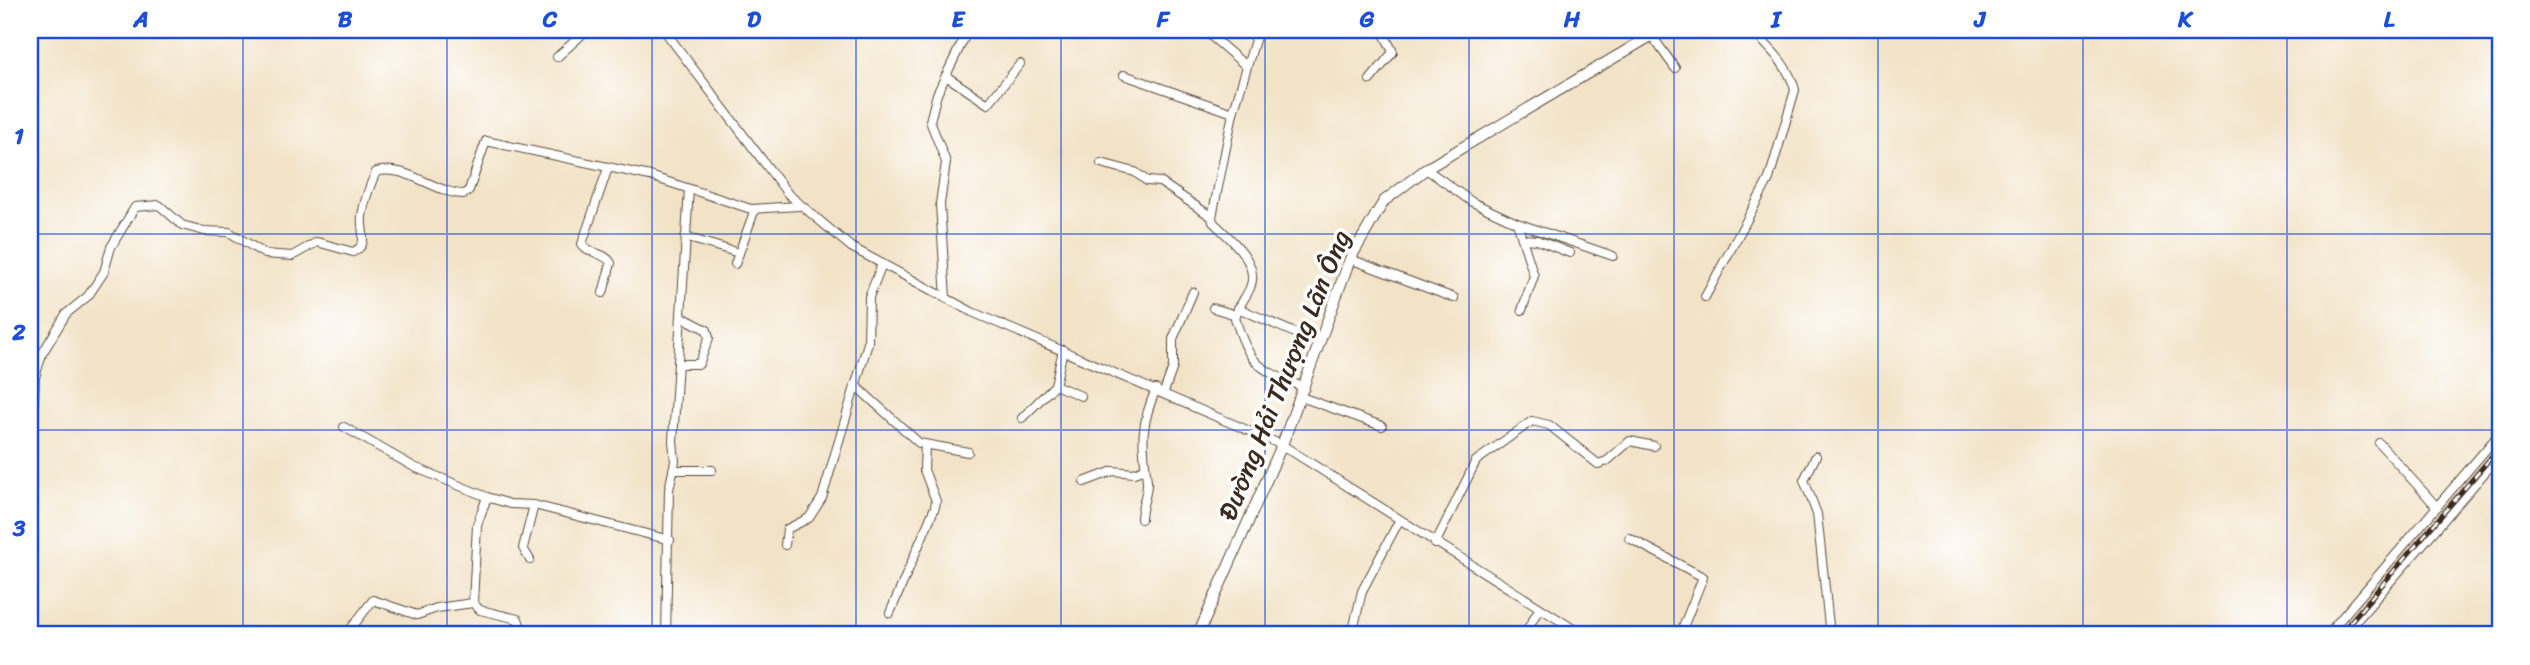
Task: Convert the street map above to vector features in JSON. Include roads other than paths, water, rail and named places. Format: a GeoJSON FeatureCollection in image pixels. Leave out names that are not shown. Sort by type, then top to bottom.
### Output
{"type":"FeatureCollection","features":[{"type":"Feature","properties":{"kind":"street"},"geometry":{"type":"LineString","coordinates":[[557,57],[587,30]]}},
{"type":"Feature","properties":{"kind":"street"},"geometry":{"type":"LineString","coordinates":[[664,30],[798,206],[851,247],[983,317],[1160,390],[1282,445],[1583,635]]}},
{"type":"Feature","properties":{"kind":"street"},"geometry":{"type":"LineString","coordinates":[[946,298],[940,204],[946,162],[930,121],[937,94],[968,30]]}},
{"type":"Feature","properties":{"kind":"street"},"geometry":{"type":"LineString","coordinates":[[1204,30],[1246,66]]}},
{"type":"Feature","properties":{"kind":"street"},"geometry":{"type":"LineString","coordinates":[[1212,217],[1233,113],[1258,30]]}},
{"type":"Feature","properties":{"kind":"street"},"geometry":{"type":"LineString","coordinates":[[1370,80],[1393,52],[1382,30]]}},
{"type":"Feature","properties":{"kind":"street"},"geometry":{"type":"LineString","coordinates":[[1705,297],[1769,179],[1793,99],[1792,76],[1752,30]]}},
{"type":"Feature","properties":{"kind":"street"},"geometry":{"type":"LineString","coordinates":[[1657,33],[1675,68]]}},
{"type":"Feature","properties":{"kind":"street","name":"Đường Hải Thượng Lãn Ông"},"geometry":{"type":"LineString","coordinates":[[1198,635],[1282,445],[1350,259],[1384,201],[1426,169],[1657,33]]}},
{"type":"Feature","properties":{"kind":"street"},"geometry":{"type":"LineString","coordinates":[[946,76],[988,104],[1020,64]]}},
{"type":"Feature","properties":{"kind":"street"},"geometry":{"type":"LineString","coordinates":[[1124,75],[1233,113]]}},
{"type":"Feature","properties":{"kind":"street"},"geometry":{"type":"LineString","coordinates":[[33,421],[35,377],[42,354],[66,314],[88,296],[104,272],[111,247],[135,207],[159,205],[182,225],[208,232],[229,232],[265,254],[292,256],[317,242],[354,252],[361,247],[365,234],[362,217],[378,171],[419,179],[464,194],[469,190],[486,141],[650,176],[755,209],[798,206]]}},
{"type":"Feature","properties":{"kind":"street"},"geometry":{"type":"LineString","coordinates":[[1101,163],[1135,172],[1147,181],[1160,182],[1212,217],[1215,224],[1242,252],[1251,272],[1250,288],[1237,311],[1251,360],[1303,393],[1381,426]]}},
{"type":"Feature","properties":{"kind":"street"},"geometry":{"type":"LineString","coordinates":[[603,293],[611,263],[607,257],[586,249],[582,244],[608,168]]}},
{"type":"Feature","properties":{"kind":"street"},"geometry":{"type":"LineString","coordinates":[[1426,169],[1472,202],[1517,223],[1613,256]]}},
{"type":"Feature","properties":{"kind":"street"},"geometry":{"type":"LineString","coordinates":[[666,635],[669,490],[673,470],[689,189]]}},
{"type":"Feature","properties":{"kind":"street"},"geometry":{"type":"LineString","coordinates":[[736,264],[755,209]]}},
{"type":"Feature","properties":{"kind":"street"},"geometry":{"type":"LineString","coordinates":[[1517,223],[1534,276],[1522,310]]}},
{"type":"Feature","properties":{"kind":"street"},"geometry":{"type":"LineString","coordinates":[[685,237],[739,253]]}},
{"type":"Feature","properties":{"kind":"street"},"geometry":{"type":"LineString","coordinates":[[1524,239],[1536,240],[1570,253]]}},
{"type":"Feature","properties":{"kind":"street"},"geometry":{"type":"LineString","coordinates":[[1350,259],[1454,298]]}},
{"type":"Feature","properties":{"kind":"street"},"geometry":{"type":"LineString","coordinates":[[785,545],[787,529],[809,518],[822,498],[868,343],[869,297],[882,264]]}},
{"type":"Feature","properties":{"kind":"street"},"geometry":{"type":"LineString","coordinates":[[1141,519],[1147,485],[1142,426],[1173,367],[1173,338],[1193,292]]}},
{"type":"Feature","properties":{"kind":"street"},"geometry":{"type":"LineString","coordinates":[[1213,309],[1237,311],[1320,344]]}},
{"type":"Feature","properties":{"kind":"street"},"geometry":{"type":"LineString","coordinates":[[678,364],[699,364],[709,338],[707,330],[682,317]]}},
{"type":"Feature","properties":{"kind":"street"},"geometry":{"type":"LineString","coordinates":[[1022,418],[1055,385],[1063,349]]}},
{"type":"Feature","properties":{"kind":"street"},"geometry":{"type":"LineString","coordinates":[[855,385],[915,440],[925,445],[968,452]]}},
{"type":"Feature","properties":{"kind":"street"},"geometry":{"type":"LineString","coordinates":[[1055,385],[1081,396]]}},
{"type":"Feature","properties":{"kind":"street"},"geometry":{"type":"LineString","coordinates":[[1435,544],[1476,461],[1532,421],[1549,425],[1598,464],[1607,461],[1630,441],[1654,446]]}},
{"type":"Feature","properties":{"kind":"street"},"geometry":{"type":"LineString","coordinates":[[344,427],[414,467],[487,497],[510,504],[534,505],[670,540]]}},
{"type":"Feature","properties":{"kind":"street"},"geometry":{"type":"LineString","coordinates":[[2327,635],[2500,433]]}},
{"type":"Feature","properties":{"kind":"street"},"geometry":{"type":"LineString","coordinates":[[2379,443],[2437,507]]}},
{"type":"Feature","properties":{"kind":"street"},"geometry":{"type":"LineString","coordinates":[[890,613],[935,507],[936,501],[924,470],[925,445]]}},
{"type":"Feature","properties":{"kind":"street"},"geometry":{"type":"LineString","coordinates":[[2344,635],[2500,455]]}},
{"type":"Feature","properties":{"kind":"street"},"geometry":{"type":"LineString","coordinates":[[1816,456],[1804,480],[1817,514],[1830,635]]}},
{"type":"Feature","properties":{"kind":"street"},"geometry":{"type":"LineString","coordinates":[[2492,465],[2500,473]]}},
{"type":"Feature","properties":{"kind":"street"},"geometry":{"type":"LineString","coordinates":[[1084,482],[1113,471],[1134,473],[1144,469]]}},
{"type":"Feature","properties":{"kind":"street"},"geometry":{"type":"LineString","coordinates":[[673,470],[712,470]]}},
{"type":"Feature","properties":{"kind":"street"},"geometry":{"type":"LineString","coordinates":[[487,497],[477,525],[473,603],[480,610],[518,619],[524,635]]}},
{"type":"Feature","properties":{"kind":"street"},"geometry":{"type":"LineString","coordinates":[[530,560],[523,548],[534,505]]}},
{"type":"Feature","properties":{"kind":"street"},"geometry":{"type":"LineString","coordinates":[[1352,635],[1362,591],[1399,521]]}},
{"type":"Feature","properties":{"kind":"street"},"geometry":{"type":"LineString","coordinates":[[1629,538],[1703,577],[1680,635]]}},
{"type":"Feature","properties":{"kind":"street"},"geometry":{"type":"LineString","coordinates":[[346,635],[373,600],[416,615],[437,608],[473,603]]}},
{"type":"Feature","properties":{"kind":"street"},"geometry":{"type":"LineString","coordinates":[[1524,635],[1539,609]]}},
{"type":"Feature","properties":{"kind":"railway"},"geometry":{"type":"LineString","coordinates":[[2339,635],[2500,447]]}}]}
